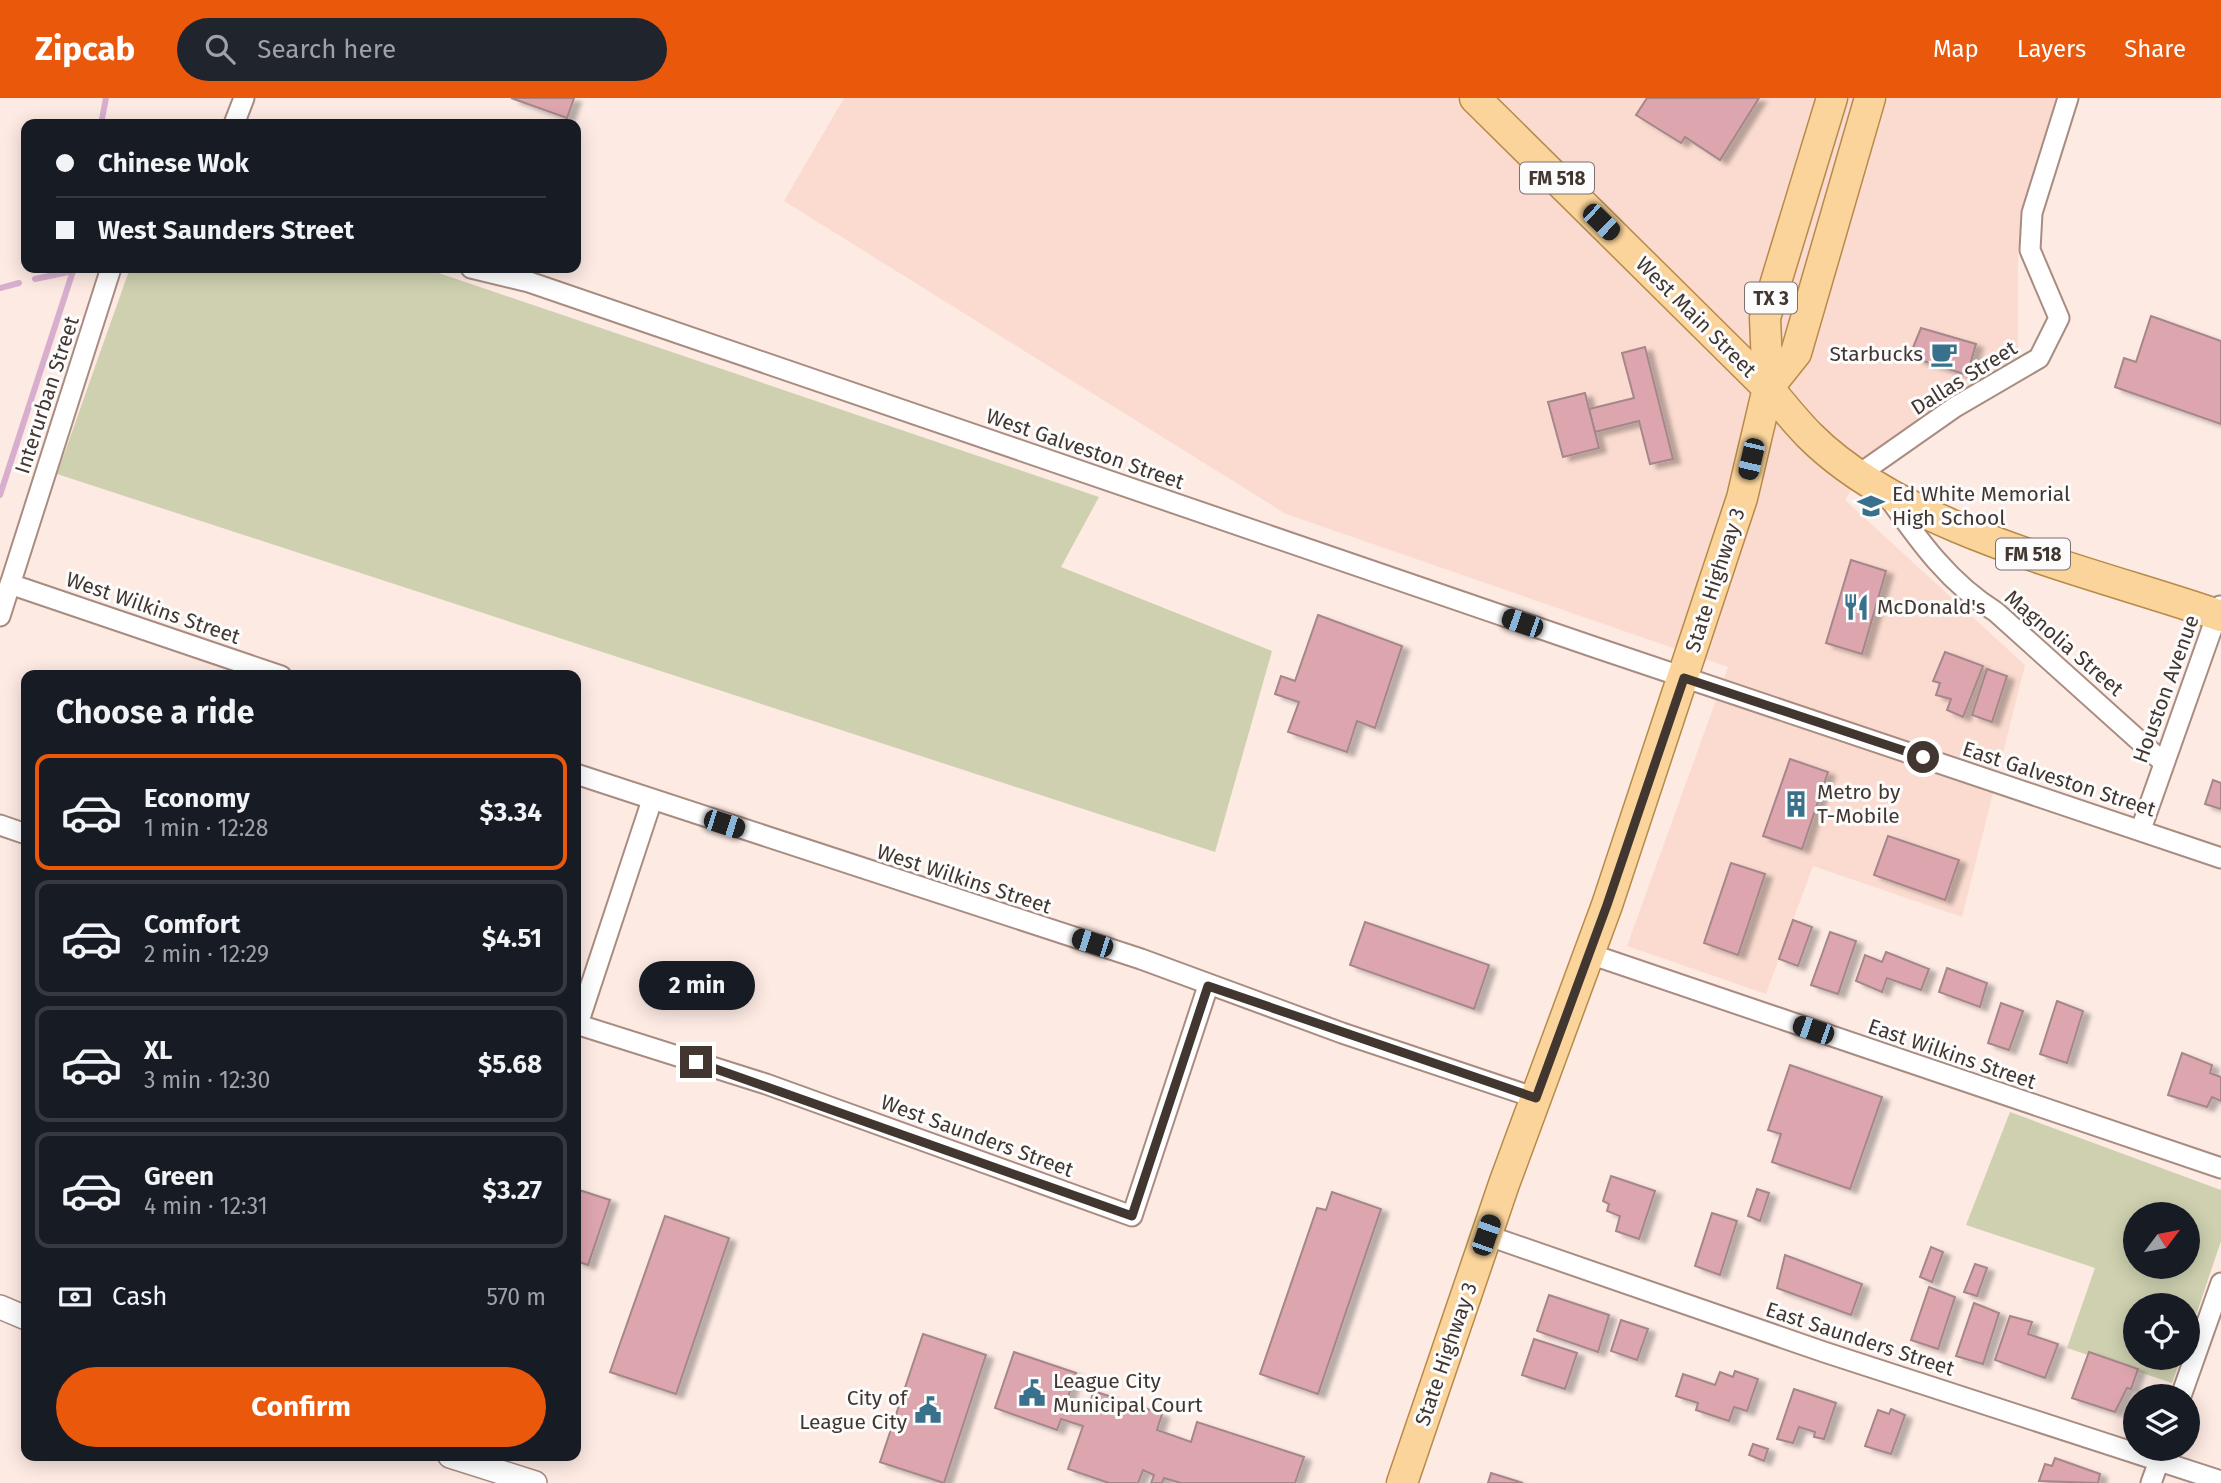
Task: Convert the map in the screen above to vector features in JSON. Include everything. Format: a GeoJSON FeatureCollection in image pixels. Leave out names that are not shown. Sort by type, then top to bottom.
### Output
{"type":"FeatureCollection","features":[{"type":"Feature","properties":{"kind":"main road","name":"West Main Street"},"geometry":{"type":"LineString","coordinates":[[1475,98],[1768,388]]}},
{"type":"Feature","properties":{"kind":"main road","name":"State Highway 3"},"geometry":{"type":"LineString","coordinates":[[1402,1483],[1486,1235],[1590,954],[1742,498],[1768,388],[1765,318],[1832,98]]}},
{"type":"Feature","properties":{"kind":"main road","name":"State Highway 3"},"geometry":{"type":"LineString","coordinates":[[1768,388],[1796,353],[1870,98]]}},
{"type":"Feature","properties":{"kind":"main road","name":"FM 518"},"geometry":{"type":"LineString","coordinates":[[1768,388],[1811,437],[1858,475],[1967,533],[2220,611]]}},
{"type":"Feature","properties":{"kind":"street"},"geometry":{"type":"LineString","coordinates":[[236,119],[244,98]]}},
{"type":"Feature","properties":{"kind":"street","name":"Dallas Street"},"geometry":{"type":"LineString","coordinates":[[1858,475],[1955,407],[2039,358],[2059,318],[2030,250],[2032,213],[2068,98]]}},
{"type":"Feature","properties":{"kind":"street","name":"Interurban Street"},"geometry":{"type":"LineString","coordinates":[[0,616],[109,273]]}},
{"type":"Feature","properties":{"kind":"street","name":"West Galveston Street"},"geometry":{"type":"LineString","coordinates":[[492,273],[529,282],[1684,678]]}},
{"type":"Feature","properties":{"kind":"street","name":"Magnolia Street"},"geometry":{"type":"LineString","coordinates":[[1884,491],[1921,544],[1971,597],[1996,612],[2164,763]]}},
{"type":"Feature","properties":{"kind":"street","name":"West Wilkins Street"},"geometry":{"type":"LineString","coordinates":[[10,584],[263,670]]}},
{"type":"Feature","properties":{"kind":"street","name":"Houston Avenue"},"geometry":{"type":"LineString","coordinates":[[2141,830],[2220,611]]}},
{"type":"Feature","properties":{"kind":"street","name":"East Galveston Street"},"geometry":{"type":"LineString","coordinates":[[1684,678],[2221,858]]}},
{"type":"Feature","properties":{"kind":"street","name":"West Wilkins Street"},"geometry":{"type":"LineString","coordinates":[[581,776],[1141,959],[1208,986],[1536,1098]]}},
{"type":"Feature","properties":{"kind":"street"},"geometry":{"type":"LineString","coordinates":[[581,1012],[652,800]]}},
{"type":"Feature","properties":{"kind":"street"},"geometry":{"type":"LineString","coordinates":[[0,825],[21,832]]}},
{"type":"Feature","properties":{"kind":"street","name":"East Wilkins Street"},"geometry":{"type":"LineString","coordinates":[[1590,954],[2221,1168]]}},
{"type":"Feature","properties":{"kind":"street","name":"West Saunders Street"},"geometry":{"type":"LineString","coordinates":[[581,1025],[766,1084],[1132,1216],[1208,986]]}},
{"type":"Feature","properties":{"kind":"street","name":"East Saunders Street"},"geometry":{"type":"LineString","coordinates":[[1486,1235],[1824,1352],[2123,1443]]}},
{"type":"Feature","properties":{"kind":"street"},"geometry":{"type":"LineString","coordinates":[[2185,1384],[2221,1283]]}},
{"type":"Feature","properties":{"kind":"street"},"geometry":{"type":"LineString","coordinates":[[0,1307],[21,1316]]}},
{"type":"Feature","properties":{"kind":"street"},"geometry":{"type":"LineString","coordinates":[[466,1461],[534,1483]]}},
{"type":"Feature","properties":{"kind":"street"},"geometry":{"type":"LineString","coordinates":[[2151,1483],[2159,1461]]}},
{"type":"Feature","properties":{"kind":"street","name":"East Saunders Street"},"geometry":{"type":"LineString","coordinates":[[2175,1461],[2221,1481]]}},
{"type":"Feature","properties":{"kind":"shaded area"},"geometry":{"type":"Polygon","coordinates":[[[844,98],[2059,98],[2018,250],[2018,356],[1881,445],[1845,500],[2025,665],[1962,917],[1813,866],[1766,994],[1627,946],[1728,667],[1286,514],[784,201],[844,98]]]}},
{"type":"Feature","properties":{"kind":"green space"},"geometry":{"type":"Polygon","coordinates":[[[128,273],[439,273],[1099,497],[1061,567],[1272,651],[1215,852],[57,474],[128,273]]]}},
{"type":"Feature","properties":{"kind":"green space"},"geometry":{"type":"Polygon","coordinates":[[[2010,1112],[2221,1190],[2221,1241],[2200,1303],[2200,1293],[2123,1293],[2123,1367],[2067,1348],[2095,1268],[1966,1225],[2010,1112]]]}},
{"type":"Feature","properties":{"kind":"green space"},"geometry":{"type":"Polygon","coordinates":[[[2133,1370],[2177,1370],[2172,1383],[2133,1370]]]}},
{"type":"Feature","properties":{"kind":"building"},"geometry":{"type":"Polygon","coordinates":[[[511,98],[574,98],[567,118],[511,98]]]}},
{"type":"Feature","properties":{"kind":"building"},"geometry":{"type":"Polygon","coordinates":[[[1647,98],[1759,98],[1720,160],[1685,137],[1681,143],[1636,115],[1647,98]]]}},
{"type":"Feature","properties":{"kind":"building"},"geometry":{"type":"Polygon","coordinates":[[[2151,316],[2221,341],[2221,424],[2115,387],[2124,358],[2136,362],[2151,316]]]}},
{"type":"Feature","properties":{"kind":"building","name":"Starbucks"},"geometry":{"type":"Polygon","coordinates":[[[1921,328],[1976,344],[1967,375],[1917,359],[1912,350],[1921,328]]]}},
{"type":"Feature","properties":{"kind":"building"},"geometry":{"type":"Polygon","coordinates":[[[1645,347],[1673,459],[1650,464],[1639,421],[1595,432],[1589,409],[1634,398],[1622,353],[1645,347]]]}},
{"type":"Feature","properties":{"kind":"building"},"geometry":{"type":"Polygon","coordinates":[[[1585,393],[1599,448],[1563,457],[1548,402],[1585,393]]]}},
{"type":"Feature","properties":{"kind":"building","name":"McDonald's"},"geometry":{"type":"Polygon","coordinates":[[[1851,560],[1886,571],[1862,654],[1826,643],[1851,560]]]}},
{"type":"Feature","properties":{"kind":"building"},"geometry":{"type":"Polygon","coordinates":[[[1318,615],[1402,646],[1375,728],[1357,721],[1347,752],[1288,732],[1299,702],[1275,694],[1281,676],[1295,681],[1318,615]]]}},
{"type":"Feature","properties":{"kind":"building"},"geometry":{"type":"Polygon","coordinates":[[[1945,652],[1983,666],[1963,717],[1947,710],[1951,699],[1936,695],[1940,683],[1933,681],[1945,652]]]}},
{"type":"Feature","properties":{"kind":"building"},"geometry":{"type":"Polygon","coordinates":[[[1987,669],[2007,676],[1992,722],[1972,715],[1987,669]]]}},
{"type":"Feature","properties":{"kind":"building","name":"Metro by T-Mobile"},"geometry":{"type":"Polygon","coordinates":[[[1790,759],[1828,772],[1802,849],[1763,836],[1790,759]]]}},
{"type":"Feature","properties":{"kind":"building"},"geometry":{"type":"Polygon","coordinates":[[[2213,780],[2221,783],[2221,809],[2205,804],[2213,780]]]}},
{"type":"Feature","properties":{"kind":"building"},"geometry":{"type":"Polygon","coordinates":[[[1888,836],[1959,860],[1945,900],[1874,875],[1888,836]]]}},
{"type":"Feature","properties":{"kind":"building"},"geometry":{"type":"Polygon","coordinates":[[[1731,863],[1765,874],[1738,955],[1704,943],[1731,863]]]}},
{"type":"Feature","properties":{"kind":"building"},"geometry":{"type":"Polygon","coordinates":[[[1793,920],[1812,927],[1798,966],[1779,959],[1793,920]]]}},
{"type":"Feature","properties":{"kind":"building"},"geometry":{"type":"Polygon","coordinates":[[[1365,922],[1489,965],[1474,1009],[1350,965],[1365,922]]]}},
{"type":"Feature","properties":{"kind":"building"},"geometry":{"type":"Polygon","coordinates":[[[1830,932],[1856,941],[1838,994],[1811,985],[1830,932]]]}},
{"type":"Feature","properties":{"kind":"building"},"geometry":{"type":"Polygon","coordinates":[[[1886,952],[1929,969],[1921,990],[1887,978],[1882,992],[1856,981],[1865,955],[1882,962],[1886,952]]]}},
{"type":"Feature","properties":{"kind":"building"},"geometry":{"type":"Polygon","coordinates":[[[1947,968],[1987,983],[1980,1007],[1939,992],[1947,968]]]}},
{"type":"Feature","properties":{"kind":"building"},"geometry":{"type":"Polygon","coordinates":[[[2057,1001],[2083,1011],[2067,1063],[2040,1054],[2057,1001]]]}},
{"type":"Feature","properties":{"kind":"building"},"geometry":{"type":"Polygon","coordinates":[[[2001,1003],[2023,1011],[2009,1050],[1988,1043],[2001,1003]]]}},
{"type":"Feature","properties":{"kind":"building"},"geometry":{"type":"Polygon","coordinates":[[[2182,1053],[2212,1065],[2210,1073],[2221,1077],[2221,1101],[2212,1097],[2207,1107],[2168,1095],[2182,1053]]]}},
{"type":"Feature","properties":{"kind":"building"},"geometry":{"type":"Polygon","coordinates":[[[1790,1065],[1882,1097],[1850,1189],[1772,1162],[1781,1134],[1768,1130],[1790,1065]]]}},
{"type":"Feature","properties":{"kind":"building"},"geometry":{"type":"Polygon","coordinates":[[[1611,1176],[1655,1191],[1639,1239],[1616,1231],[1620,1216],[1607,1211],[1609,1204],[1603,1201],[1611,1176]]]}},
{"type":"Feature","properties":{"kind":"building"},"geometry":{"type":"Polygon","coordinates":[[[1757,1189],[1769,1193],[1760,1221],[1748,1216],[1757,1189]]]}},
{"type":"Feature","properties":{"kind":"building"},"geometry":{"type":"Polygon","coordinates":[[[581,1191],[610,1200],[588,1265],[581,1263],[581,1191]]]}},
{"type":"Feature","properties":{"kind":"building"},"geometry":{"type":"Polygon","coordinates":[[[1332,1192],[1381,1209],[1318,1394],[1260,1374],[1317,1208],[1326,1210],[1332,1192]]]}},
{"type":"Feature","properties":{"kind":"building"},"geometry":{"type":"Polygon","coordinates":[[[1712,1213],[1737,1221],[1720,1275],[1695,1266],[1712,1213]]]}},
{"type":"Feature","properties":{"kind":"building"},"geometry":{"type":"Polygon","coordinates":[[[665,1216],[729,1238],[676,1394],[610,1372],[665,1216]]]}},
{"type":"Feature","properties":{"kind":"building"},"geometry":{"type":"Polygon","coordinates":[[[1931,1247],[1943,1252],[1932,1282],[1920,1277],[1931,1247]]]}},
{"type":"Feature","properties":{"kind":"building"},"geometry":{"type":"Polygon","coordinates":[[[1785,1255],[1862,1284],[1851,1315],[1777,1288],[1785,1255]]]}},
{"type":"Feature","properties":{"kind":"building"},"geometry":{"type":"Polygon","coordinates":[[[1975,1264],[1987,1268],[1977,1296],[1964,1292],[1975,1264]]]}},
{"type":"Feature","properties":{"kind":"building"},"geometry":{"type":"Polygon","coordinates":[[[1929,1287],[1955,1297],[1938,1349],[1911,1340],[1929,1287]]]}},
{"type":"Feature","properties":{"kind":"building"},"geometry":{"type":"Polygon","coordinates":[[[1549,1295],[1609,1315],[1598,1352],[1537,1331],[1549,1295]]]}},
{"type":"Feature","properties":{"kind":"building"},"geometry":{"type":"Polygon","coordinates":[[[1974,1303],[1999,1313],[1983,1364],[1956,1356],[1974,1303]]]}},
{"type":"Feature","properties":{"kind":"building"},"geometry":{"type":"Polygon","coordinates":[[[2010,1316],[2032,1322],[2028,1334],[2058,1344],[2045,1378],[1995,1360],[2010,1316]]]}},
{"type":"Feature","properties":{"kind":"building"},"geometry":{"type":"Polygon","coordinates":[[[1621,1320],[1648,1329],[1637,1360],[1611,1351],[1621,1320]]]}},
{"type":"Feature","properties":{"kind":"building"},"geometry":{"type":"Polygon","coordinates":[[[923,1334],[986,1355],[944,1483],[880,1462],[923,1334]]]}},
{"type":"Feature","properties":{"kind":"building"},"geometry":{"type":"Polygon","coordinates":[[[1534,1339],[1577,1353],[1565,1389],[1522,1375],[1534,1339]]]}},
{"type":"Feature","properties":{"kind":"building"},"geometry":{"type":"Polygon","coordinates":[[[1014,1352],[1076,1373],[1067,1400],[1088,1407],[1094,1391],[1162,1414],[1157,1430],[1191,1442],[1197,1422],[1304,1457],[1295,1483],[1181,1483],[1164,1478],[1162,1483],[1151,1483],[1154,1475],[1143,1470],[1138,1483],[1109,1483],[1068,1469],[1083,1426],[1061,1419],[1057,1430],[995,1408],[1014,1352]]]}},
{"type":"Feature","properties":{"kind":"building"},"geometry":{"type":"Polygon","coordinates":[[[2089,1352],[2123,1364],[2123,1370],[2138,1370],[2133,1384],[2123,1384],[2123,1396],[2115,1412],[2072,1398],[2089,1352]]]}},
{"type":"Feature","properties":{"kind":"building"},"geometry":{"type":"Polygon","coordinates":[[[1735,1371],[1758,1379],[1747,1411],[1734,1407],[1729,1421],[1696,1410],[1698,1403],[1676,1396],[1683,1374],[1715,1385],[1720,1372],[1733,1377],[1735,1371]]]}},
{"type":"Feature","properties":{"kind":"building"},"geometry":{"type":"Polygon","coordinates":[[[1794,1389],[1836,1403],[1824,1439],[1814,1437],[1815,1432],[1799,1427],[1793,1443],[1777,1439],[1794,1389]]]}},
{"type":"Feature","properties":{"kind":"building"},"geometry":{"type":"Polygon","coordinates":[[[1891,1409],[1905,1415],[1891,1454],[1865,1446],[1878,1410],[1889,1414],[1891,1409]]]}},
{"type":"Feature","properties":{"kind":"building"},"geometry":{"type":"Polygon","coordinates":[[[1753,1444],[1768,1449],[1764,1461],[1749,1455],[1753,1444]]]}},
{"type":"Feature","properties":{"kind":"building"},"geometry":{"type":"Polygon","coordinates":[[[2055,1458],[2100,1474],[2098,1483],[2039,1481],[2045,1464],[2052,1466],[2055,1458]]]}},
{"type":"Feature","properties":{"kind":"building"},"geometry":{"type":"Polygon","coordinates":[[[1491,1473],[1523,1483],[1488,1483],[1491,1473]]]}},
{"type":"Feature","properties":{"kind":"waterway"},"geometry":{"type":"LineString","coordinates":[[102,119],[106,98]]}},
{"type":"Feature","properties":{"kind":"waterway"},"geometry":{"type":"LineString","coordinates":[[35,279],[64,273]]}},
{"type":"Feature","properties":{"kind":"waterway"},"geometry":{"type":"LineString","coordinates":[[0,495],[72,273]]}},
{"type":"Feature","properties":{"kind":"waterway"},"geometry":{"type":"LineString","coordinates":[[0,288],[19,283]]}},
{"type":"Feature","properties":{"kind":"place","name":"Starbucks"},"geometry":{"type":"Point","coordinates":[1944,354]}},
{"type":"Feature","properties":{"kind":"place","name":"Ed White Memorial High School"},"geometry":{"type":"Point","coordinates":[1871,506]}},
{"type":"Feature","properties":{"kind":"place","name":"McDonald's"},"geometry":{"type":"Point","coordinates":[1856,607]}},
{"type":"Feature","properties":{"kind":"place","name":"Metro by T-Mobile"},"geometry":{"type":"Point","coordinates":[1796,804]}},
{"type":"Feature","properties":{"kind":"place","name":"League City Municipal Court"},"geometry":{"type":"Point","coordinates":[1032,1393]}},
{"type":"Feature","properties":{"kind":"place","name":"City of League City"},"geometry":{"type":"Point","coordinates":[928,1410]}},
{"type":"Feature","properties":{"kind":"route"},"geometry":{"type":"LineString","coordinates":[[696,1062],[766,1084],[1132,1216],[1208,986],[1536,1098],[1607,905],[1684,678],[1923,757]]}}]}
